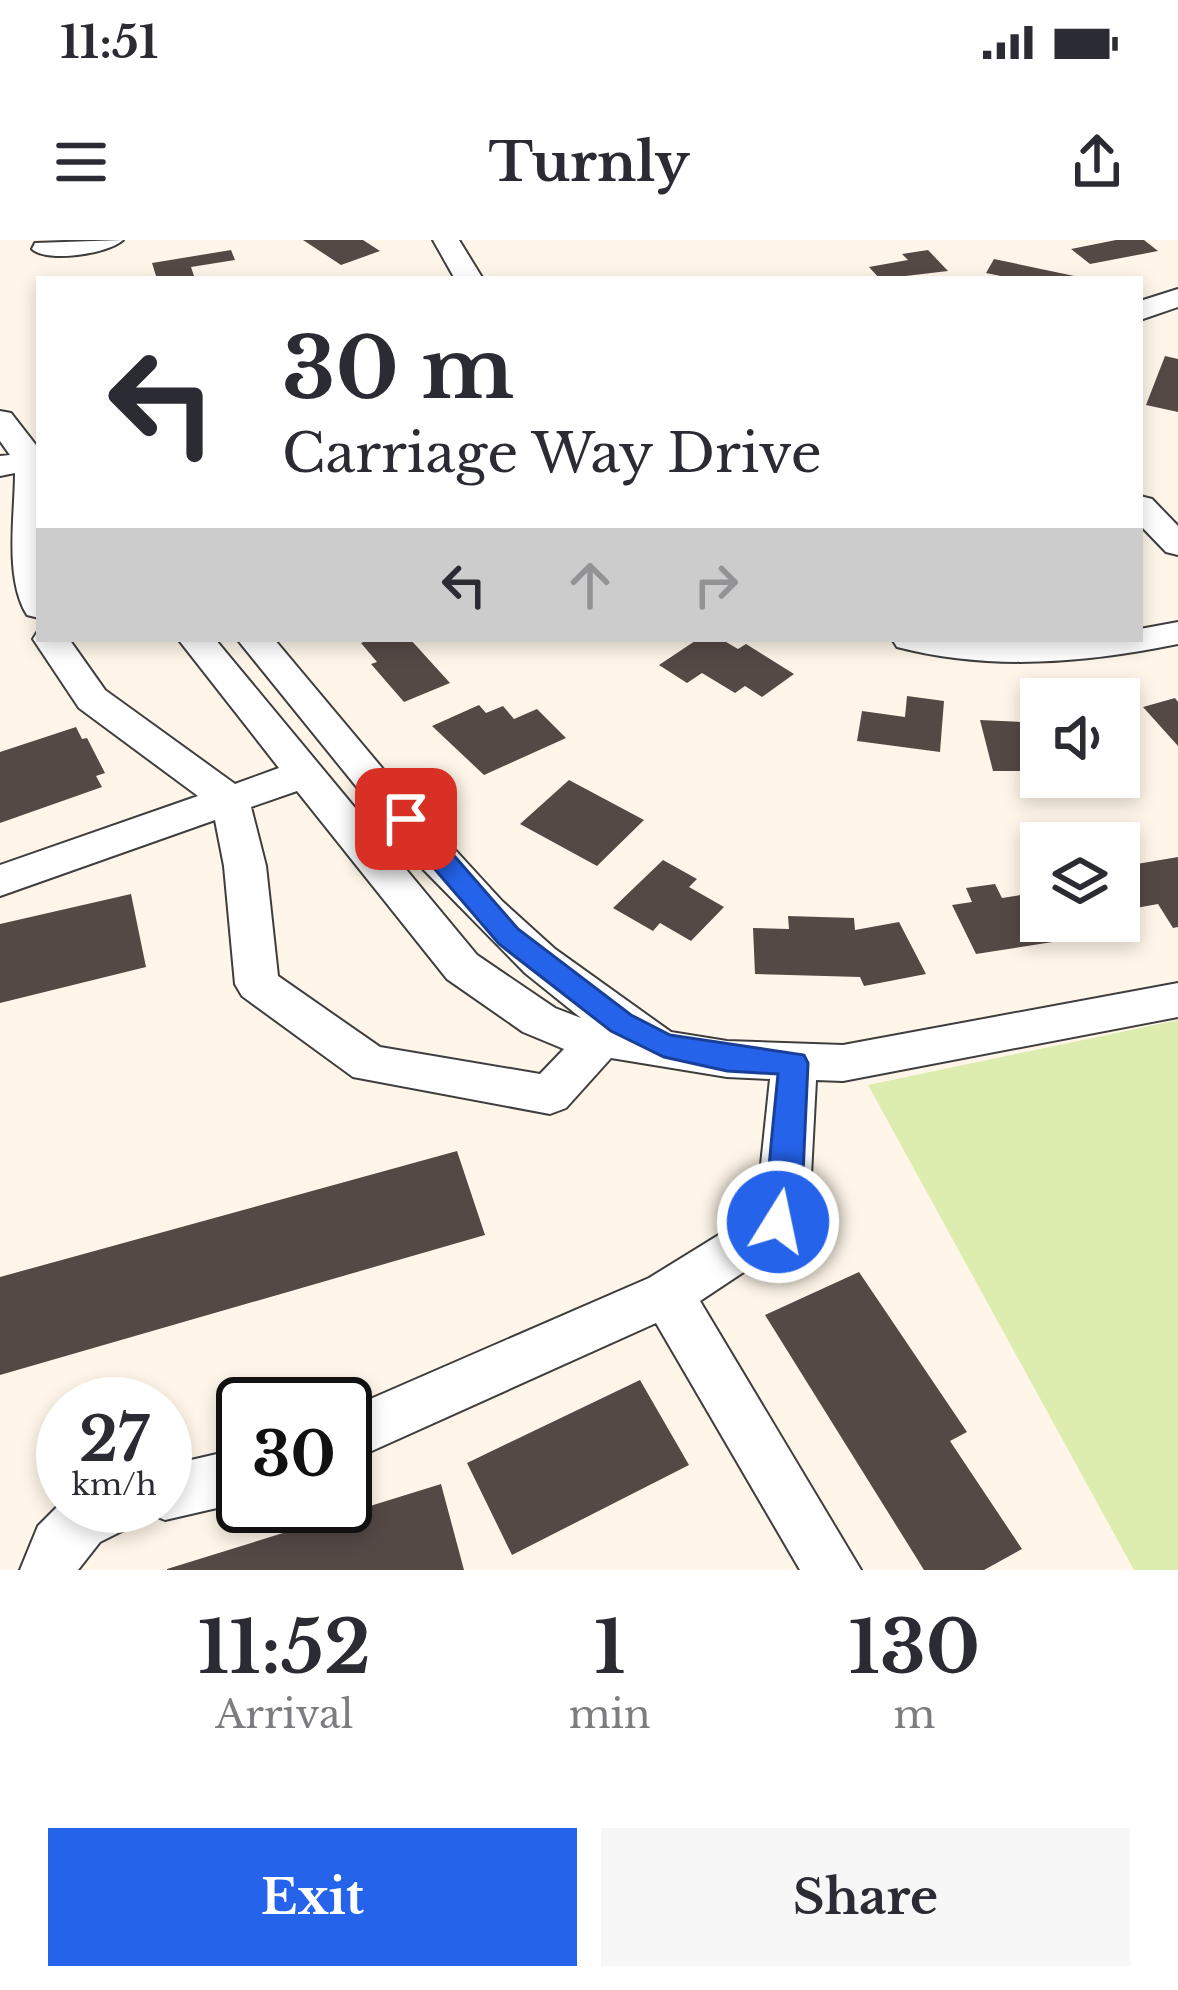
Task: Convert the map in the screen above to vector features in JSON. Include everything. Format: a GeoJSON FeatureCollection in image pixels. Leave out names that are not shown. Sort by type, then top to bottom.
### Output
{"type":"FeatureCollection","features":[{"type":"Feature","properties":{"kind":"street"},"geometry":{"type":"LineString","coordinates":[[446,240],[467,276]]}},
{"type":"Feature","properties":{"kind":"street"},"geometry":{"type":"LineString","coordinates":[[50,276],[45,244],[93,241],[92,276]]}},
{"type":"Feature","properties":{"kind":"street"},"geometry":{"type":"LineString","coordinates":[[1143,309],[1178,297]]}},
{"type":"Feature","properties":{"kind":"street"},"geometry":{"type":"LineString","coordinates":[[0,420],[23,462],[36,588]]}},
{"type":"Feature","properties":{"kind":"street"},"geometry":{"type":"LineString","coordinates":[[1143,509],[1178,545]]}},
{"type":"Feature","properties":{"kind":"street"},"geometry":{"type":"LineString","coordinates":[[1143,638],[1178,632]]}},
{"type":"Feature","properties":{"kind":"street"},"geometry":{"type":"LineString","coordinates":[[53,642],[92,699],[230,800],[245,866],[257,985],[369,1064],[550,1095],[601,1039]]}},
{"type":"Feature","properties":{"kind":"street"},"geometry":{"type":"LineString","coordinates":[[198,642],[394,888],[463,967],[539,1021],[601,1039],[664,1045],[727,1059],[843,1063],[1178,1000]]}},
{"type":"Feature","properties":{"kind":"street"},"geometry":{"type":"LineString","coordinates":[[258,642],[508,937],[621,1023],[664,1045]]}},
{"type":"Feature","properties":{"kind":"street"},"geometry":{"type":"LineString","coordinates":[[933,642],[1018,653],[1067,652],[1122,642]]}},
{"type":"Feature","properties":{"kind":"street"},"geometry":{"type":"LineString","coordinates":[[0,880],[304,774]]}},
{"type":"Feature","properties":{"kind":"street"},"geometry":{"type":"LineString","coordinates":[[394,888],[445,863]]}},
{"type":"Feature","properties":{"kind":"street"},"geometry":{"type":"LineString","coordinates":[[372,1424],[667,1294],[747,1247],[778,1222],[787,1174],[794,1063]]}},
{"type":"Feature","properties":{"kind":"street"},"geometry":{"type":"LineString","coordinates":[[667,1294],[832,1570]]}},
{"type":"Feature","properties":{"kind":"street"},"geometry":{"type":"LineString","coordinates":[[52,1556],[72,1533]]}},
{"type":"Feature","properties":{"kind":"green space"},"geometry":{"type":"Polygon","coordinates":[[[1178,1020],[1178,1570],[1134,1570],[868,1085],[1178,1020]]]}},
{"type":"Feature","properties":{"kind":"building"},"geometry":{"type":"Polygon","coordinates":[[[303,240],[363,240],[380,251],[341,265],[303,240]]]}},
{"type":"Feature","properties":{"kind":"building"},"geometry":{"type":"Polygon","coordinates":[[[1144,240],[1158,251],[1090,264],[1071,249],[1144,240]]]}},
{"type":"Feature","properties":{"kind":"building"},"geometry":{"type":"Polygon","coordinates":[[[231,250],[235,260],[191,267],[194,276],[156,276],[152,263],[231,250]]]}},
{"type":"Feature","properties":{"kind":"building"},"geometry":{"type":"Polygon","coordinates":[[[928,250],[948,271],[877,276],[869,267],[908,260],[902,254],[928,250]]]}},
{"type":"Feature","properties":{"kind":"building"},"geometry":{"type":"Polygon","coordinates":[[[994,259],[1074,276],[1000,276],[986,273],[994,259]]]}},
{"type":"Feature","properties":{"kind":"building"},"geometry":{"type":"Polygon","coordinates":[[[1165,356],[1178,359],[1178,412],[1146,405],[1165,356]]]}},
{"type":"Feature","properties":{"kind":"building"},"geometry":{"type":"Polygon","coordinates":[[[413,642],[450,683],[404,702],[371,664],[377,662],[361,643],[413,642]]]}},
{"type":"Feature","properties":{"kind":"building"},"geometry":{"type":"Polygon","coordinates":[[[694,642],[726,642],[738,649],[746,644],[794,674],[762,697],[745,686],[735,693],[702,673],[687,683],[659,665],[694,642]]]}},
{"type":"Feature","properties":{"kind":"building"},"geometry":{"type":"Polygon","coordinates":[[[907,696],[944,701],[940,752],[857,741],[862,711],[905,717],[907,696]]]}},
{"type":"Feature","properties":{"kind":"building"},"geometry":{"type":"Polygon","coordinates":[[[1175,698],[1178,702],[1178,746],[1143,707],[1175,698]]]}},
{"type":"Feature","properties":{"kind":"building"},"geometry":{"type":"Polygon","coordinates":[[[479,705],[486,713],[503,706],[514,719],[537,709],[566,738],[484,775],[432,726],[479,705]]]}},
{"type":"Feature","properties":{"kind":"building"},"geometry":{"type":"Polygon","coordinates":[[[980,720],[1020,722],[1020,771],[993,771],[980,720]]]}},
{"type":"Feature","properties":{"kind":"building"},"geometry":{"type":"Polygon","coordinates":[[[76,727],[105,773],[96,776],[102,787],[0,823],[0,752],[76,727]]]}},
{"type":"Feature","properties":{"kind":"building"},"geometry":{"type":"Polygon","coordinates":[[[569,780],[644,820],[597,866],[520,824],[569,780]]]}},
{"type":"Feature","properties":{"kind":"building"},"geometry":{"type":"Polygon","coordinates":[[[1178,857],[1178,927],[1173,928],[1158,904],[1140,907],[1140,863],[1178,857]]]}},
{"type":"Feature","properties":{"kind":"building"},"geometry":{"type":"Polygon","coordinates":[[[663,860],[697,879],[689,887],[724,907],[691,941],[660,923],[653,931],[613,908],[663,860]]]}},
{"type":"Feature","properties":{"kind":"building"},"geometry":{"type":"Polygon","coordinates":[[[995,884],[1002,898],[1020,895],[1020,942],[1053,942],[976,954],[952,905],[972,902],[966,888],[995,884]]]}},
{"type":"Feature","properties":{"kind":"building"},"geometry":{"type":"Polygon","coordinates":[[[131,894],[146,967],[0,1003],[0,924],[131,894]]]}},
{"type":"Feature","properties":{"kind":"building"},"geometry":{"type":"Polygon","coordinates":[[[788,916],[854,918],[855,930],[899,922],[926,974],[864,986],[860,977],[755,974],[753,928],[789,929],[788,916]]]}},
{"type":"Feature","properties":{"kind":"building"},"geometry":{"type":"Polygon","coordinates":[[[457,1151],[485,1235],[0,1375],[0,1277],[457,1151]]]}},
{"type":"Feature","properties":{"kind":"building"},"geometry":{"type":"Polygon","coordinates":[[[859,1272],[967,1432],[950,1441],[1022,1549],[984,1570],[924,1570],[765,1315],[859,1272]]]}},
{"type":"Feature","properties":{"kind":"building"},"geometry":{"type":"Polygon","coordinates":[[[640,1380],[689,1465],[512,1555],[467,1463],[640,1380]]]}},
{"type":"Feature","properties":{"kind":"building"},"geometry":{"type":"Polygon","coordinates":[[[441,1484],[464,1570],[167,1570],[283,1533],[372,1533],[372,1505],[441,1484]]]}},
{"type":"Feature","properties":{"kind":"route"},"geometry":{"type":"LineString","coordinates":[[406,819],[508,937],[621,1023],[664,1045],[727,1059],[794,1063],[787,1174],[778,1222]]}}]}
